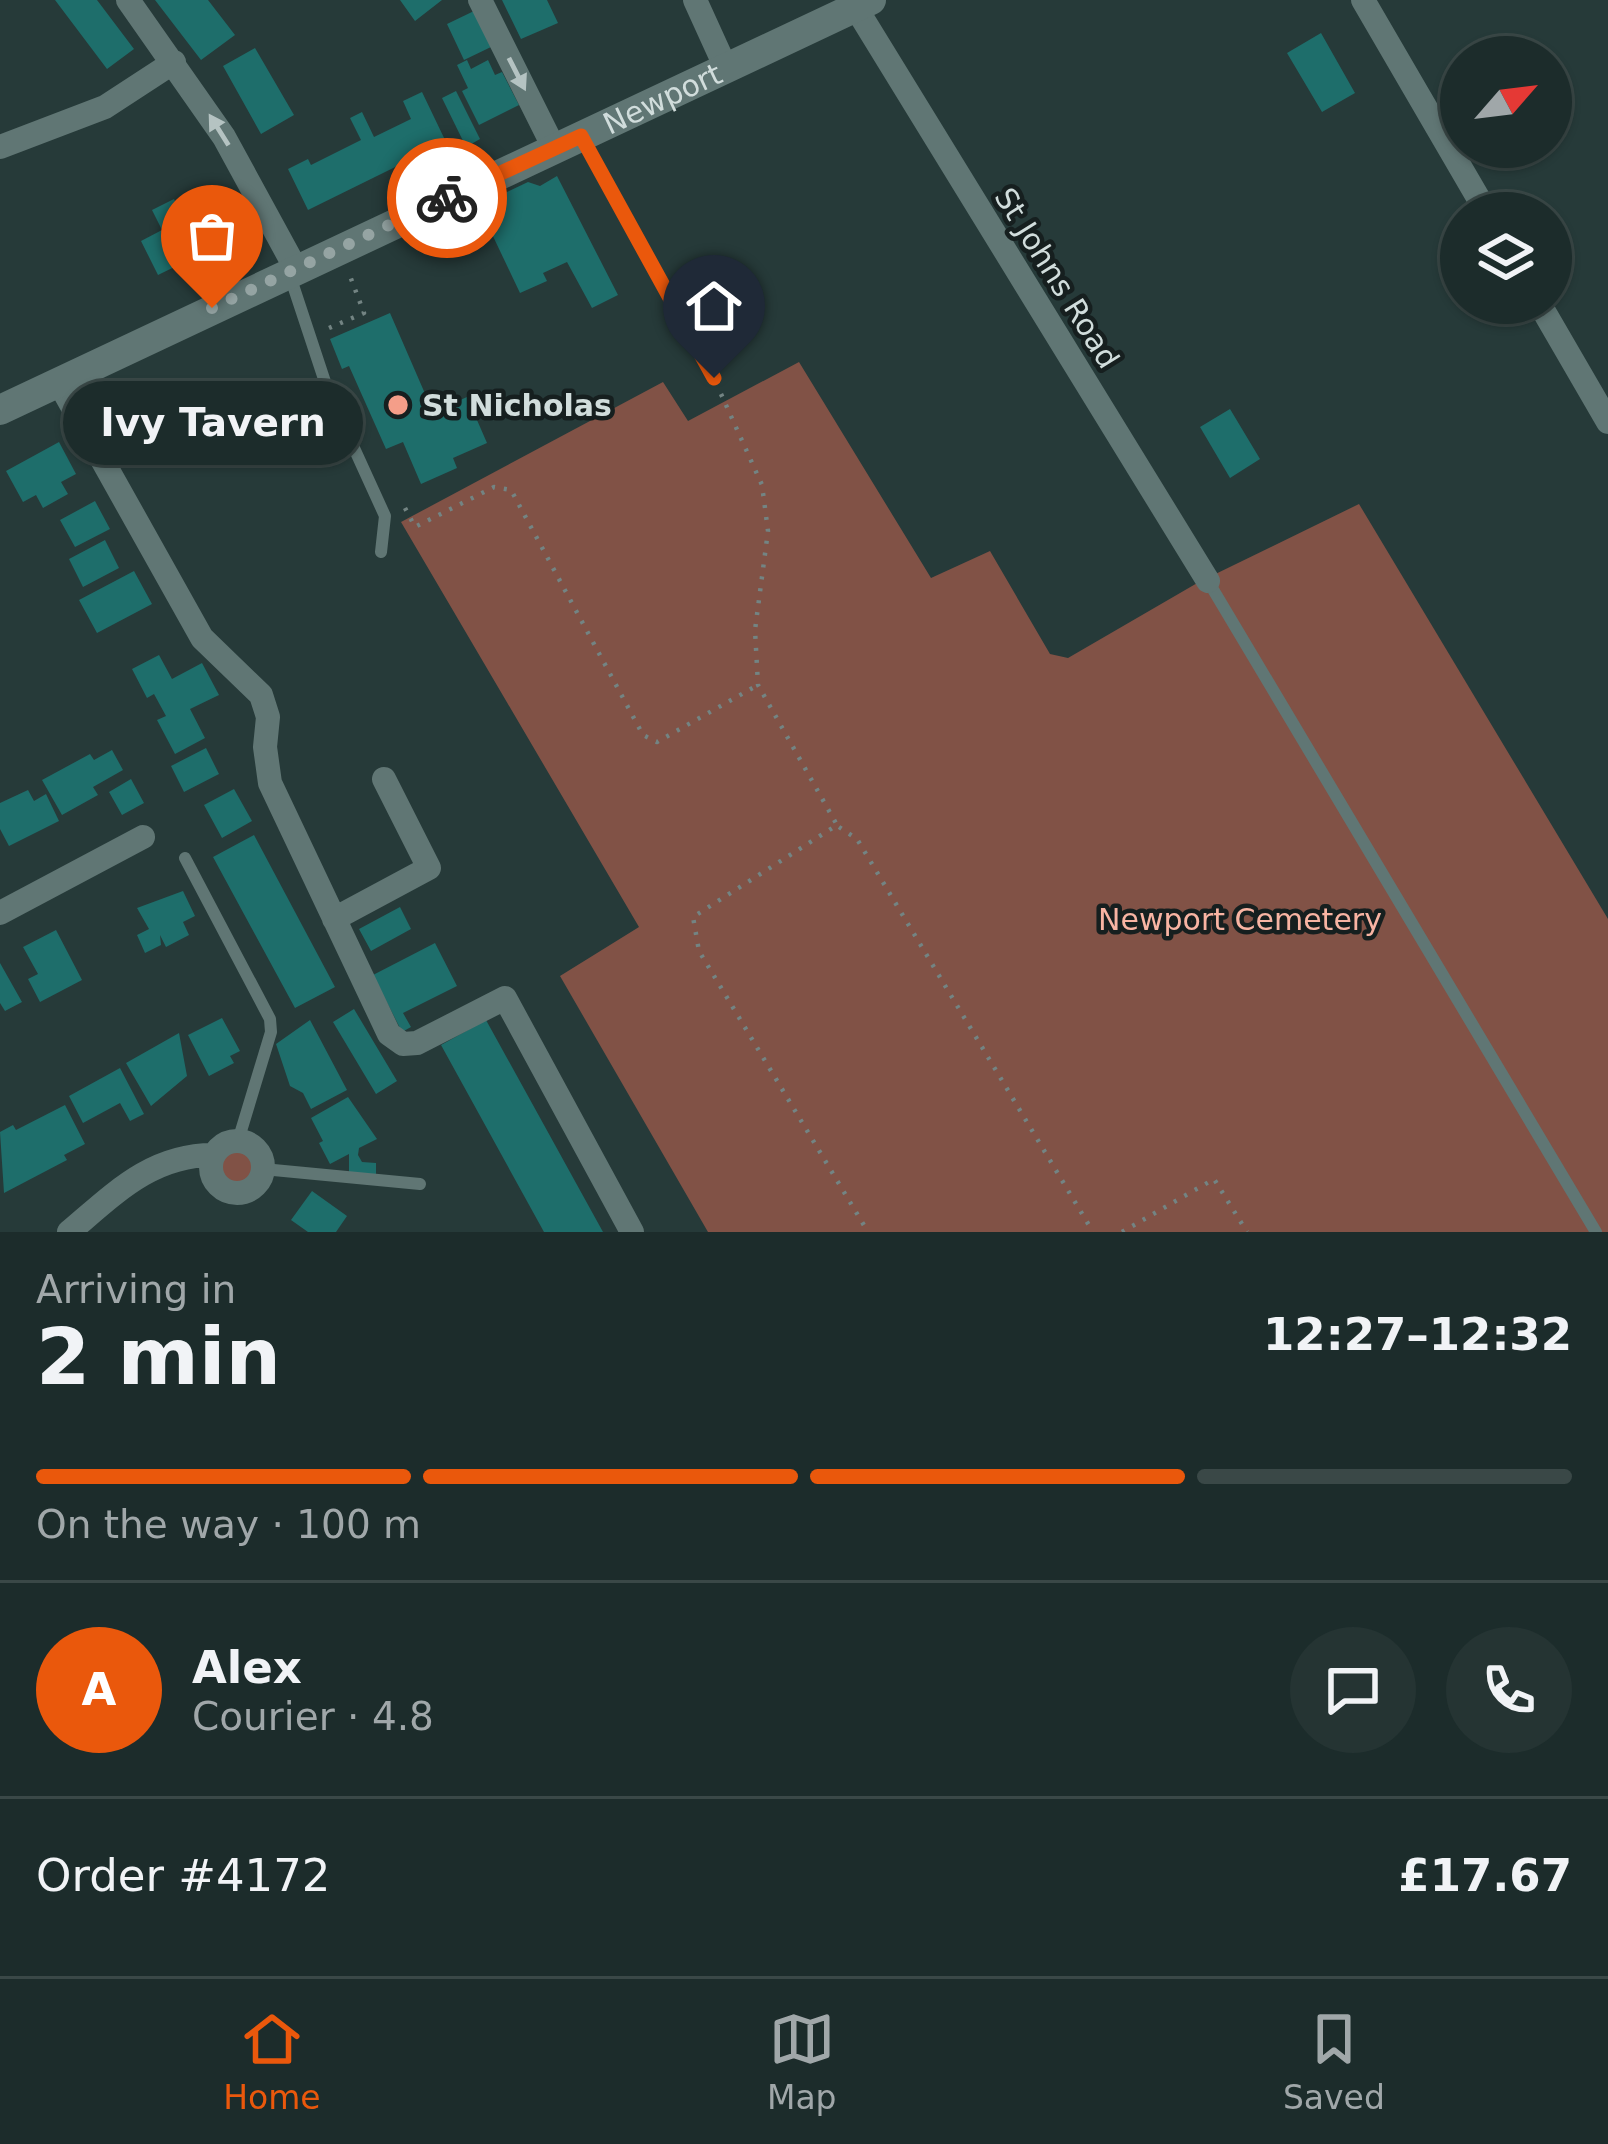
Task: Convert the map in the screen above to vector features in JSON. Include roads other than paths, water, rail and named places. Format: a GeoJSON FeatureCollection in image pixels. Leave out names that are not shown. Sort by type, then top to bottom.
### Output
{"type":"FeatureCollection","features":[{"type":"Feature","properties":{"kind":"street"},"geometry":{"type":"LineString","coordinates":[[128,0],[224,137],[292,270]]}},
{"type":"Feature","properties":{"kind":"street"},"geometry":{"type":"LineString","coordinates":[[480,0],[567,142]]}},
{"type":"Feature","properties":{"kind":"street"},"geometry":{"type":"LineString","coordinates":[[695,0],[725,66]]}},
{"type":"Feature","properties":{"kind":"street"},"geometry":{"type":"LineString","coordinates":[[1363,0],[1475,192]]}},
{"type":"Feature","properties":{"kind":"street","name":"Newport"},"geometry":{"type":"LineString","coordinates":[[0,410],[340,248],[416,221],[567,142],[863,4]]}},
{"type":"Feature","properties":{"kind":"street","name":"St Johns Road"},"geometry":{"type":"LineString","coordinates":[[863,4],[1208,580]]}},
{"type":"Feature","properties":{"kind":"street"},"geometry":{"type":"LineString","coordinates":[[0,147],[105,107],[174,62]]}},
{"type":"Feature","properties":{"kind":"street"},"geometry":{"type":"LineString","coordinates":[[1551,324],[1608,422]]}},
{"type":"Feature","properties":{"kind":"street"},"geometry":{"type":"LineString","coordinates":[[58,381],[202,638],[261,694],[268,718],[265,747],[271,783],[389,1034],[403,1044],[417,1042],[505,998],[632,1232]]}},
{"type":"Feature","properties":{"kind":"street"},"geometry":{"type":"LineString","coordinates":[[334,919],[428,868],[384,779]]}},
{"type":"Feature","properties":{"kind":"street"},"geometry":{"type":"LineString","coordinates":[[0,913],[143,837]]}},
{"type":"Feature","properties":{"kind":"street"},"geometry":{"type":"LineString","coordinates":[[69,1232],[153,1166],[186,1155],[213,1155],[238,1141],[260,1153],[263,1169],[250,1190],[226,1191],[211,1172],[213,1155]]}},
{"type":"Feature","properties":{"kind":"lane"},"geometry":{"type":"LineString","coordinates":[[567,142],[714,378]]}},
{"type":"Feature","properties":{"kind":"lane"},"geometry":{"type":"LineString","coordinates":[[292,270],[328,391],[385,516],[381,552]]}},
{"type":"Feature","properties":{"kind":"lane"},"geometry":{"type":"LineString","coordinates":[[1208,580],[1596,1232]]}},
{"type":"Feature","properties":{"kind":"lane"},"geometry":{"type":"LineString","coordinates":[[185,858],[270,1019],[271,1032],[238,1141]]}},
{"type":"Feature","properties":{"kind":"lane"},"geometry":{"type":"LineString","coordinates":[[263,1169],[420,1184]]}},
{"type":"Feature","properties":{"kind":"place","name":"Ivy Tavern"},"geometry":{"type":"Point","coordinates":[212,308]}},
{"type":"Feature","properties":{"kind":"place","name":"St Nicholas"},"geometry":{"type":"Point","coordinates":[398,405]}},
{"type":"Feature","properties":{"kind":"park label","name":"Newport Cemetery"},"geometry":{"type":"Point","coordinates":[1240,919]}}]}
